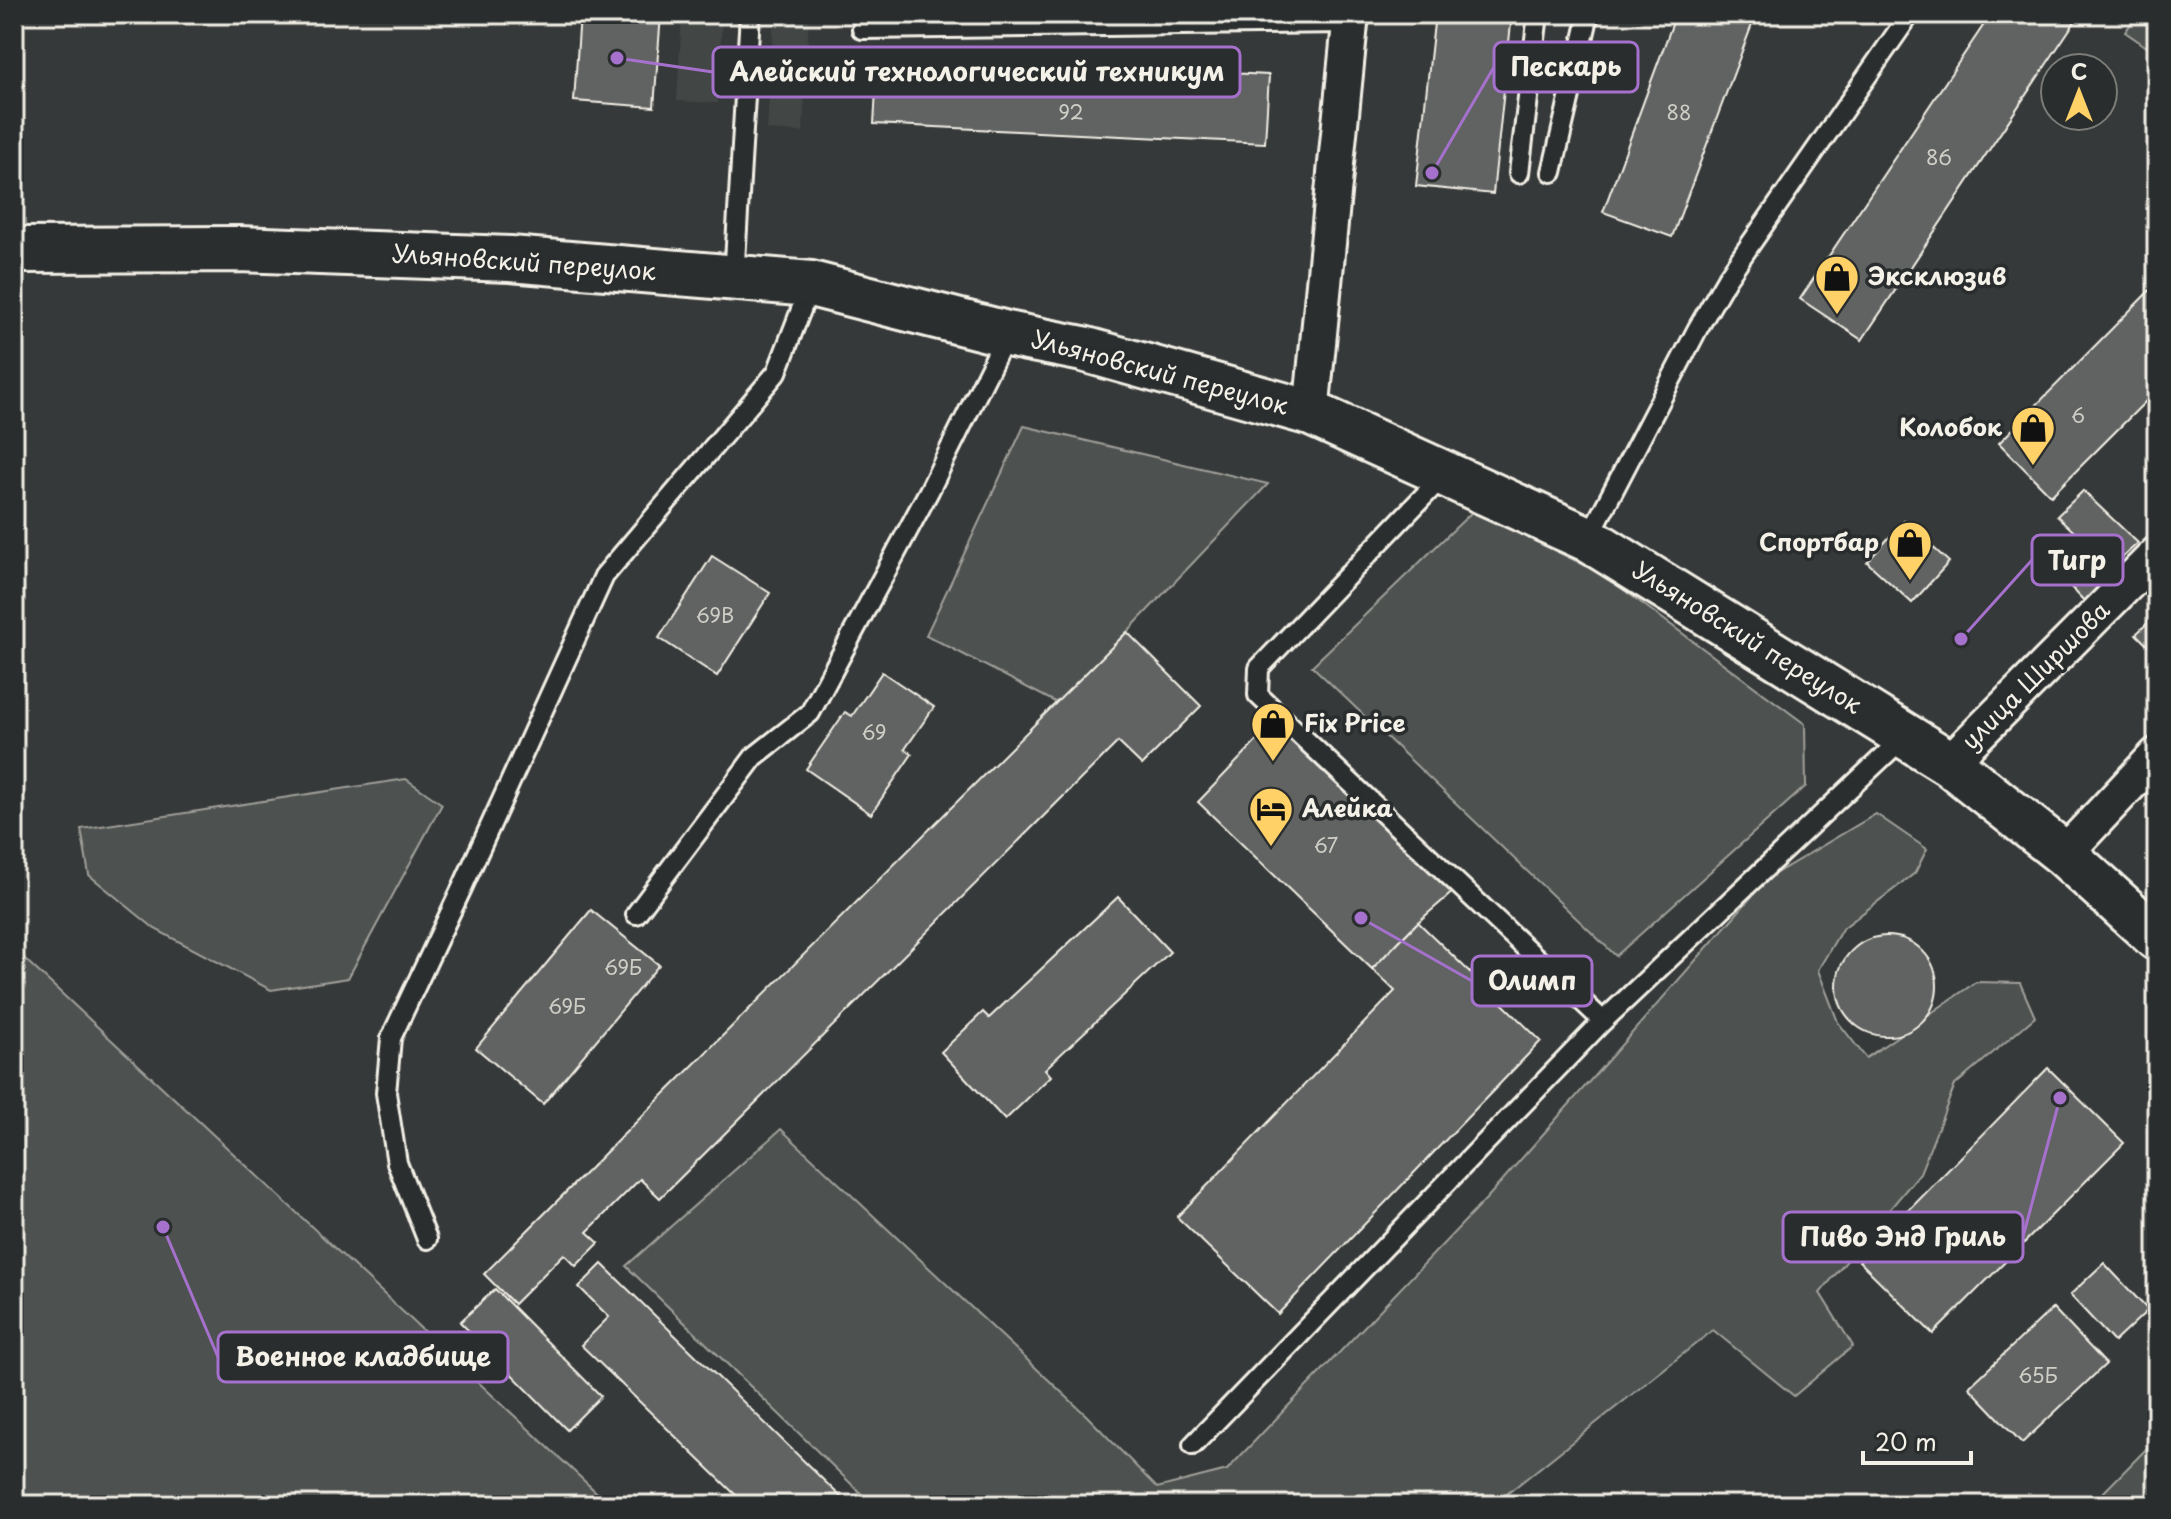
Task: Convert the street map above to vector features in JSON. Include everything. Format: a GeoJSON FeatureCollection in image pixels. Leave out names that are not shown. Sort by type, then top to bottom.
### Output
{"type":"FeatureCollection","features":[{"type":"Feature","properties":{"kind":"main road","name":"Ульяновский переулок"},"geometry":{"type":"LineString","coordinates":[[14,250],[239,249],[510,259],[811,284],[1007,334],[1083,349],[1311,413],[1588,539],[1949,763],[2064,854],[2157,938]]}},
{"type":"Feature","properties":{"kind":"street"},"geometry":{"type":"LineString","coordinates":[[1311,413],[1351,19]]}},
{"type":"Feature","properties":{"kind":"street","name":"улица Ширшова"},"geometry":{"type":"LineString","coordinates":[[1949,763],[2157,554]]}},
{"type":"Feature","properties":{"kind":"street"},"geometry":{"type":"LineString","coordinates":[[2064,854],[2157,755]]}},
{"type":"Feature","properties":{"kind":"lane"},"geometry":{"type":"LineString","coordinates":[[734,278],[750,14]]}},
{"type":"Feature","properties":{"kind":"lane"},"geometry":{"type":"LineString","coordinates":[[1519,173],[1538,14]]}},
{"type":"Feature","properties":{"kind":"lane"},"geometry":{"type":"LineString","coordinates":[[1552,172],[1589,14]]}},
{"type":"Feature","properties":{"kind":"lane"},"geometry":{"type":"LineString","coordinates":[[1588,539],[1727,278],[1910,14]]}},
{"type":"Feature","properties":{"kind":"lane"},"geometry":{"type":"LineString","coordinates":[[862,29],[1351,19]]}},
{"type":"Feature","properties":{"kind":"lane"},"geometry":{"type":"LineString","coordinates":[[427,1239],[397,1163],[386,1093],[391,1038],[604,576],[777,372],[811,284]]}},
{"type":"Feature","properties":{"kind":"lane"},"geometry":{"type":"LineString","coordinates":[[636,914],[754,757],[810,713],[929,491],[1007,334]]}},
{"type":"Feature","properties":{"kind":"lane"},"geometry":{"type":"LineString","coordinates":[[1445,474],[1259,668],[1258,695],[1603,1021]]}},
{"type":"Feature","properties":{"kind":"lane"},"geometry":{"type":"LineString","coordinates":[[1193,1445],[1603,1021],[1904,737]]}},
{"type":"Feature","properties":{"kind":"shaded area"},"geometry":{"type":"Polygon","coordinates":[[[682,14],[722,14],[718,103],[677,101],[682,14]]]}},
{"type":"Feature","properties":{"kind":"shaded area"},"geometry":{"type":"Polygon","coordinates":[[[774,14],[809,14],[803,132],[767,130],[774,14]]]}},
{"type":"Feature","properties":{"kind":"shaded area"},"geometry":{"type":"Polygon","coordinates":[[[2138,14],[2157,14],[2157,54],[2125,32],[2138,14]]]}},
{"type":"Feature","properties":{"kind":"shaded area"},"geometry":{"type":"Polygon","coordinates":[[[1024,426],[1268,484],[1057,703],[926,635],[1024,426]]]}},
{"type":"Feature","properties":{"kind":"shaded area"},"geometry":{"type":"Polygon","coordinates":[[[1473,511],[1601,573],[1805,724],[1806,786],[1616,956],[1312,666],[1473,511]]]}},
{"type":"Feature","properties":{"kind":"shaded area"},"geometry":{"type":"Polygon","coordinates":[[[406,779],[442,804],[348,978],[271,990],[155,929],[89,875],[81,829],[406,779]]]}},
{"type":"Feature","properties":{"kind":"shaded area"},"geometry":{"type":"Polygon","coordinates":[[[1876,814],[1927,849],[1915,873],[1842,929],[1818,970],[1838,1022],[1866,1058],[1976,982],[2020,983],[2035,1017],[1955,1085],[1920,1173],[1820,1293],[1853,1346],[1794,1396],[1713,1330],[1493,1505],[873,1505],[626,1266],[781,1129],[1087,1416],[1157,1488],[1227,1470],[1487,1198],[1768,878],[1876,814]]]}},
{"type":"Feature","properties":{"kind":"shaded area"},"geometry":{"type":"Polygon","coordinates":[[[14,949],[610,1505],[14,1505],[14,949]]]}},
{"type":"Feature","properties":{"kind":"shaded area"},"geometry":{"type":"Polygon","coordinates":[[[2157,1438],[2157,1505],[2091,1505],[2157,1438]]]}},
{"type":"Feature","properties":{"kind":"building"},"geometry":{"type":"Polygon","coordinates":[[[580,14],[661,14],[654,107],[574,101],[580,14]]]}},
{"type":"Feature","properties":{"kind":"building"},"geometry":{"type":"Polygon","coordinates":[[[1435,14],[1512,14],[1493,194],[1416,186],[1435,14]]]}},
{"type":"Feature","properties":{"kind":"building"},"geometry":{"type":"Polygon","coordinates":[[[1676,14],[1756,14],[1672,237],[1603,212],[1676,14]]]}},
{"type":"Feature","properties":{"kind":"building"},"geometry":{"type":"Polygon","coordinates":[[[1991,14],[2074,14],[2078,17],[2055,52],[2039,52],[2039,75],[1862,340],[1800,299],[1991,14]]]}},
{"type":"Feature","properties":{"kind":"building"},"geometry":{"type":"Polygon","coordinates":[[[878,56],[1269,75],[1265,143],[874,124],[878,56]]]}},
{"type":"Feature","properties":{"kind":"building"},"geometry":{"type":"Polygon","coordinates":[[[2157,283],[2157,390],[2051,496],[1999,443],[2157,283]]]}},
{"type":"Feature","properties":{"kind":"building"},"geometry":{"type":"Polygon","coordinates":[[[2083,491],[2138,543],[2112,567],[2057,516],[2083,491]]]}},
{"type":"Feature","properties":{"kind":"building","name":"Спортбар"},"geometry":{"type":"Polygon","coordinates":[[[1904,521],[1949,562],[1912,603],[1867,562],[1904,521]]]}},
{"type":"Feature","properties":{"kind":"building"},"geometry":{"type":"Polygon","coordinates":[[[2090,555],[2115,582],[2089,606],[2064,580],[2090,555]]]}},
{"type":"Feature","properties":{"kind":"building"},"geometry":{"type":"Polygon","coordinates":[[[712,556],[770,593],[717,676],[659,638],[712,556]]]}},
{"type":"Feature","properties":{"kind":"building"},"geometry":{"type":"Polygon","coordinates":[[[2157,614],[2157,655],[2136,634],[2157,614]]]}},
{"type":"Feature","properties":{"kind":"building"},"geometry":{"type":"Polygon","coordinates":[[[1127,632],[1201,706],[1142,765],[1118,742],[660,1198],[640,1179],[587,1232],[599,1243],[576,1266],[564,1254],[514,1304],[484,1274],[1127,632]]]}},
{"type":"Feature","properties":{"kind":"building"},"geometry":{"type":"Polygon","coordinates":[[[882,672],[934,707],[905,749],[912,754],[871,814],[806,769],[845,712],[852,716],[882,672]]]}},
{"type":"Feature","properties":{"kind":"building"},"geometry":{"type":"Polygon","coordinates":[[[1275,722],[1455,890],[1372,969],[1198,802],[1275,722]]]}},
{"type":"Feature","properties":{"kind":"building"},"geometry":{"type":"Polygon","coordinates":[[[1118,897],[1170,952],[1045,1069],[1051,1076],[1005,1120],[941,1052],[983,1012],[989,1018],[1118,897]]]}},
{"type":"Feature","properties":{"kind":"building"},"geometry":{"type":"Polygon","coordinates":[[[591,910],[659,965],[543,1104],[476,1048],[591,910]]]}},
{"type":"Feature","properties":{"kind":"building"},"geometry":{"type":"Polygon","coordinates":[[[1418,922],[1541,1041],[1278,1314],[1177,1217],[1395,991],[1372,969],[1418,922]]]}},
{"type":"Feature","properties":{"kind":"building"},"geometry":{"type":"Polygon","coordinates":[[[1887,936],[1906,940],[1922,951],[1933,967],[1937,986],[1933,1005],[1922,1021],[1906,1032],[1887,1036],[1868,1032],[1852,1021],[1841,1005],[1837,986],[1841,967],[1852,951],[1868,940],[1887,936]]]}},
{"type":"Feature","properties":{"kind":"building"},"geometry":{"type":"Polygon","coordinates":[[[2048,1068],[2124,1143],[1933,1334],[1859,1261],[2048,1068]]]}},
{"type":"Feature","properties":{"kind":"building"},"geometry":{"type":"Polygon","coordinates":[[[2104,1263],[2148,1310],[2114,1342],[2070,1295],[2104,1263]]]}},
{"type":"Feature","properties":{"kind":"building"},"geometry":{"type":"Polygon","coordinates":[[[602,1264],[849,1505],[746,1505],[581,1345],[609,1317],[579,1287],[602,1264]]]}},
{"type":"Feature","properties":{"kind":"building"},"geometry":{"type":"Polygon","coordinates":[[[495,1289],[601,1396],[567,1430],[460,1322],[495,1289]]]}},
{"type":"Feature","properties":{"kind":"building"},"geometry":{"type":"Polygon","coordinates":[[[2053,1308],[2106,1364],[2022,1443],[1969,1387],[2053,1308]]]}},
{"type":"Feature","properties":{"kind":"place","name":"Алейский технологический техникум"},"geometry":{"type":"Point","coordinates":[617,58]}},
{"type":"Feature","properties":{"kind":"place","name":"Пескарь"},"geometry":{"type":"Point","coordinates":[1432,173]}},
{"type":"Feature","properties":{"kind":"place","name":"Эксклюзив"},"geometry":{"type":"Point","coordinates":[1837,316]}},
{"type":"Feature","properties":{"kind":"place","name":"Колобок"},"geometry":{"type":"Point","coordinates":[2033,467]}},
{"type":"Feature","properties":{"kind":"place","name":"Спортбар"},"geometry":{"type":"Point","coordinates":[1910,582]}},
{"type":"Feature","properties":{"kind":"place","name":"Тигр"},"geometry":{"type":"Point","coordinates":[1961,639]}},
{"type":"Feature","properties":{"kind":"place","name":"Fix Price"},"geometry":{"type":"Point","coordinates":[1273,763]}},
{"type":"Feature","properties":{"kind":"place","name":"Алейка"},"geometry":{"type":"Point","coordinates":[1271,848]}},
{"type":"Feature","properties":{"kind":"place","name":"Олимп"},"geometry":{"type":"Point","coordinates":[1361,918]}},
{"type":"Feature","properties":{"kind":"place","name":"Пиво Энд Гриль"},"geometry":{"type":"Point","coordinates":[2060,1098]}},
{"type":"Feature","properties":{"kind":"place","name":"Военное кладбище"},"geometry":{"type":"Point","coordinates":[163,1227]}}]}
